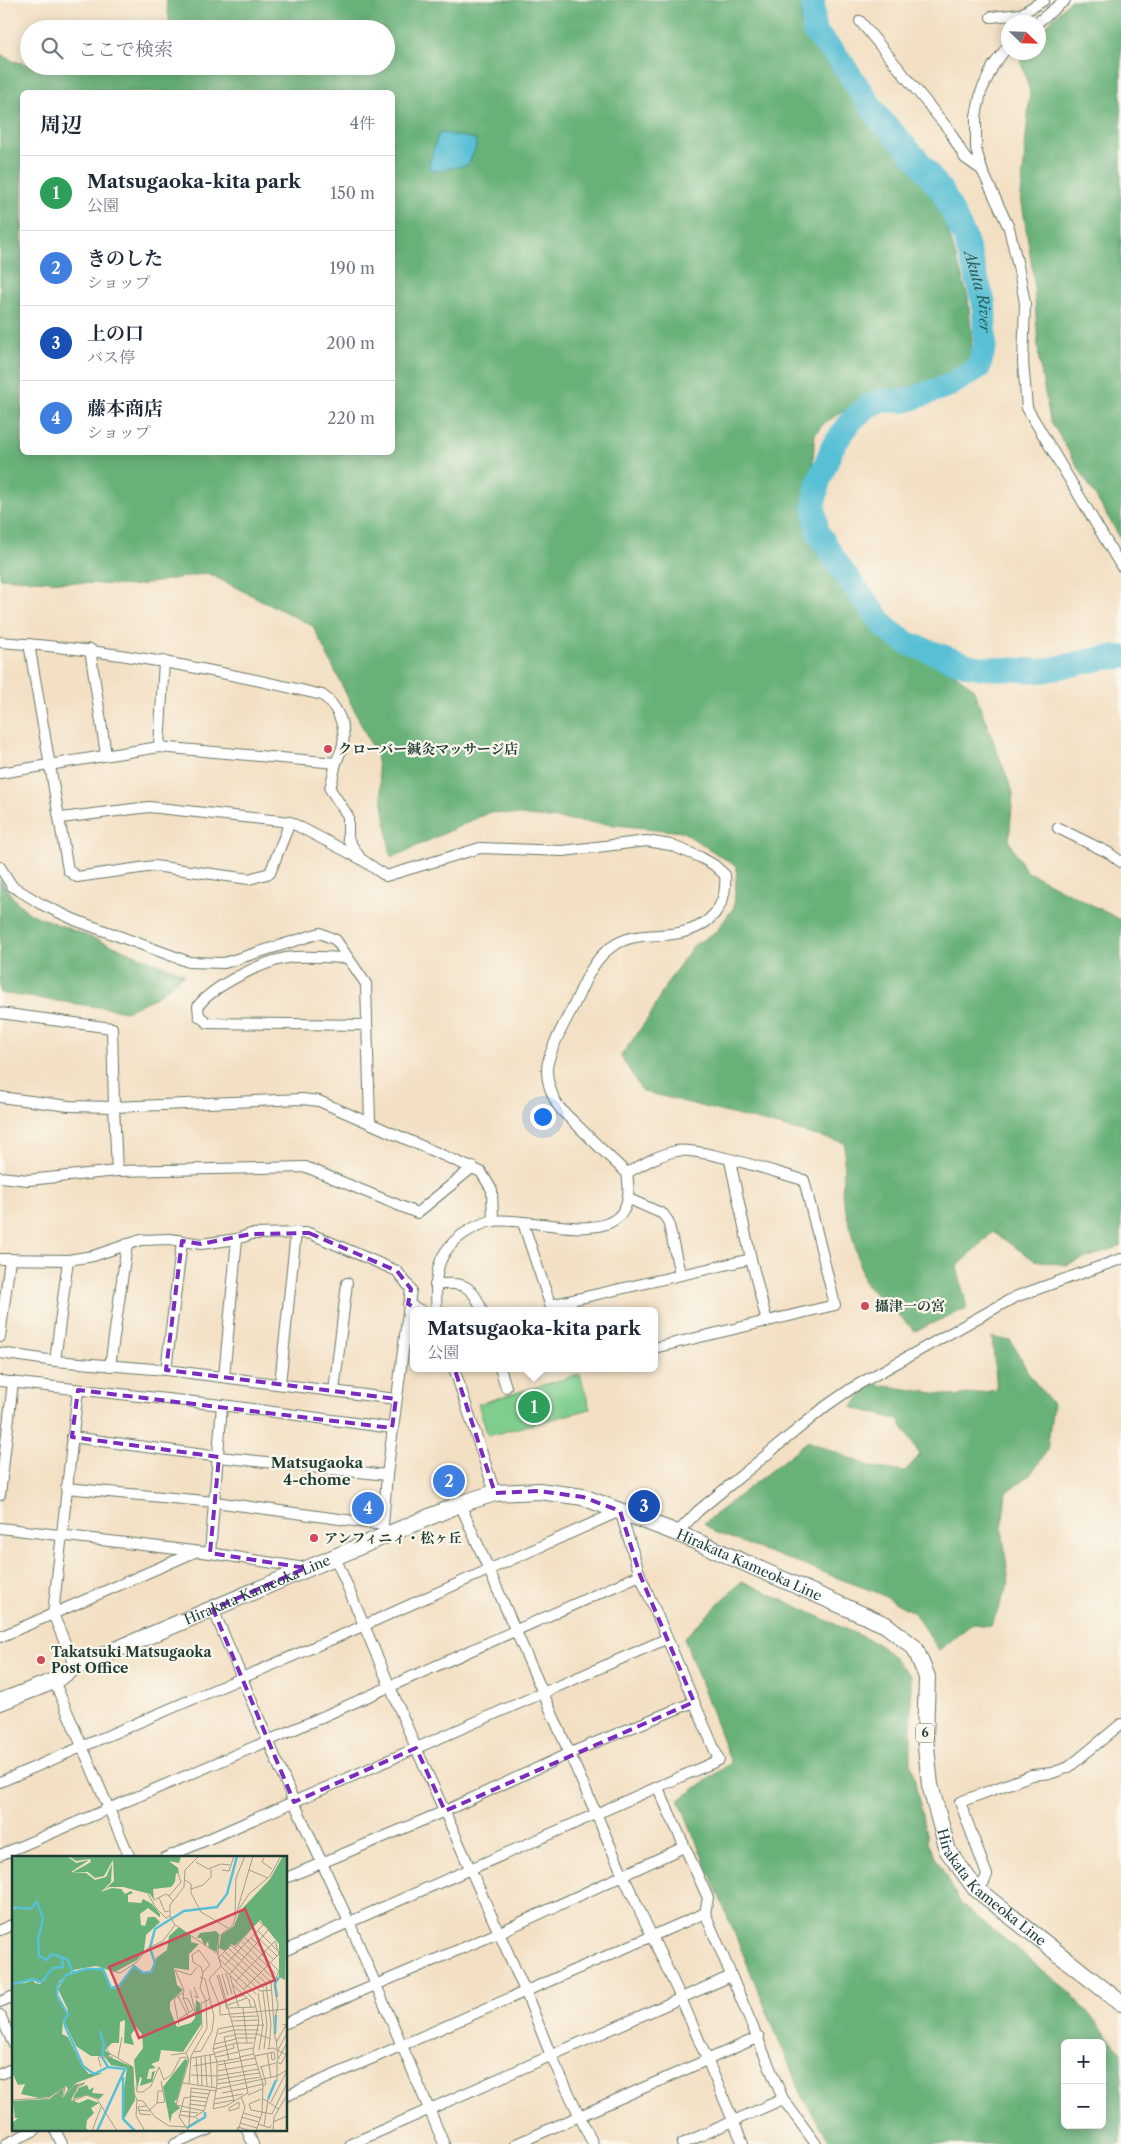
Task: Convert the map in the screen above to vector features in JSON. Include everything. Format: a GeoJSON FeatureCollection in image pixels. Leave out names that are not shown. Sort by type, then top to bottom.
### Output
{"type":"FeatureCollection","features":[{"type":"Feature","properties":{"kind":"main road","name":"Hirakata Kameoka Line"},"geometry":{"type":"LineString","coordinates":[[0,1702],[54,1681],[75,1667],[335,1557],[384,1529],[495,1493],[539,1491],[583,1497],[677,1533],[886,1625],[915,1648],[927,1678],[925,1738],[930,1785],[948,1851],[975,1888],[1119,1999]]}},
{"type":"Feature","properties":{"kind":"street"},"geometry":{"type":"LineString","coordinates":[[991,17],[1021,14],[1044,0]]}},
{"type":"Feature","properties":{"kind":"street"},"geometry":{"type":"LineString","coordinates":[[1046,15],[1065,0]]}},
{"type":"Feature","properties":{"kind":"street"},"geometry":{"type":"LineString","coordinates":[[860,20],[950,130],[965,158],[982,170]]}},
{"type":"Feature","properties":{"kind":"street"},"geometry":{"type":"LineString","coordinates":[[1001,55],[993,66],[981,92],[976,116],[976,149],[982,170],[1009,228],[1018,266],[1025,303],[1024,362],[1026,408],[1121,566]]}},
{"type":"Feature","properties":{"kind":"street"},"geometry":{"type":"LineString","coordinates":[[0,642],[90,649],[164,660],[322,695],[330,700],[342,722],[344,744],[336,762],[330,789],[348,816],[348,839],[361,859]]}},
{"type":"Feature","properties":{"kind":"street"},"geometry":{"type":"LineString","coordinates":[[29,644],[49,764],[61,818],[68,870],[77,877],[154,866],[249,879],[270,873],[290,822]]}},
{"type":"Feature","properties":{"kind":"street"},"geometry":{"type":"LineString","coordinates":[[90,649],[106,755]]}},
{"type":"Feature","properties":{"kind":"street"},"geometry":{"type":"LineString","coordinates":[[159,747],[164,660]]}},
{"type":"Feature","properties":{"kind":"street"},"geometry":{"type":"LineString","coordinates":[[0,774],[49,764],[159,747],[336,762]]}},
{"type":"Feature","properties":{"kind":"street"},"geometry":{"type":"LineString","coordinates":[[61,818],[149,807],[290,822],[361,859],[386,876],[480,848],[563,851],[647,841],[670,845],[700,857],[714,865],[725,875],[726,887],[722,904],[718,910],[697,927],[679,934],[640,935],[617,944],[601,956],[570,1012],[550,1056],[547,1070],[550,1088],[557,1105],[627,1173],[629,1199],[624,1211],[604,1226],[587,1228],[493,1221],[478,1225],[460,1236],[446,1249],[437,1269],[435,1285],[437,1307]]}},
{"type":"Feature","properties":{"kind":"street"},"geometry":{"type":"LineString","coordinates":[[1058,828],[1109,853],[1121,862]]}},
{"type":"Feature","properties":{"kind":"street"},"geometry":{"type":"LineString","coordinates":[[0,867],[12,886],[40,904],[76,920],[190,962],[224,963],[320,933],[336,940],[366,984],[370,1122]]}},
{"type":"Feature","properties":{"kind":"street"},"geometry":{"type":"LineString","coordinates":[[348,958],[286,958],[240,974],[206,995],[198,1006],[199,1016],[208,1023],[366,1025]]}},
{"type":"Feature","properties":{"kind":"street"},"geometry":{"type":"LineString","coordinates":[[0,1013],[112,1028],[117,1171]]}},
{"type":"Feature","properties":{"kind":"street"},"geometry":{"type":"LineString","coordinates":[[0,1097],[69,1106],[114,1107],[302,1099],[319,1101],[481,1172],[492,1190],[493,1221]]}},
{"type":"Feature","properties":{"kind":"street"},"geometry":{"type":"LineString","coordinates":[[627,1173],[652,1158],[678,1151],[705,1154],[804,1180],[835,1305],[658,1347]]}},
{"type":"Feature","properties":{"kind":"street"},"geometry":{"type":"LineString","coordinates":[[730,1161],[750,1259],[767,1322]]}},
{"type":"Feature","properties":{"kind":"street"},"geometry":{"type":"LineString","coordinates":[[0,1176],[28,1180],[117,1171],[306,1167],[417,1213],[473,1167]]}},
{"type":"Feature","properties":{"kind":"street"},"geometry":{"type":"LineString","coordinates":[[629,1199],[662,1214],[668,1221],[680,1274]]}},
{"type":"Feature","properties":{"kind":"street"},"geometry":{"type":"LineString","coordinates":[[523,1223],[551,1307]]}},
{"type":"Feature","properties":{"kind":"street"},"geometry":{"type":"LineString","coordinates":[[280,1384],[296,1232]]}},
{"type":"Feature","properties":{"kind":"street"},"geometry":{"type":"LineString","coordinates":[[0,1337],[5,1259],[68,1260],[93,1256],[141,1240],[182,1241],[201,1244],[237,1239],[251,1234],[309,1233],[397,1271],[411,1289],[392,1428],[384,1529],[215,1502],[66,1488]]}},
{"type":"Feature","properties":{"kind":"street"},"geometry":{"type":"LineString","coordinates":[[224,1377],[237,1239]]}},
{"type":"Feature","properties":{"kind":"street"},"geometry":{"type":"LineString","coordinates":[[166,1370],[182,1241]]}},
{"type":"Feature","properties":{"kind":"street"},"geometry":{"type":"LineString","coordinates":[[110,1366],[126,1244]]}},
{"type":"Feature","properties":{"kind":"street"},"geometry":{"type":"LineString","coordinates":[[555,1307],[680,1274],[750,1259]]}},
{"type":"Feature","properties":{"kind":"street"},"geometry":{"type":"LineString","coordinates":[[55,1361],[68,1260]]}},
{"type":"Feature","properties":{"kind":"street"},"geometry":{"type":"LineString","coordinates":[[677,1533],[698,1511],[826,1406],[852,1388],[1015,1298],[1121,1260]]}},
{"type":"Feature","properties":{"kind":"street"},"geometry":{"type":"LineString","coordinates":[[435,1285],[451,1282],[465,1285],[472,1292],[480,1307]]}},
{"type":"Feature","properties":{"kind":"street"},"geometry":{"type":"LineString","coordinates":[[334,1391],[347,1283]]}},
{"type":"Feature","properties":{"kind":"street"},"geometry":{"type":"LineString","coordinates":[[408,1304],[414,1307]]}},
{"type":"Feature","properties":{"kind":"street"},"geometry":{"type":"LineString","coordinates":[[0,1353],[55,1361],[166,1370],[396,1399]]}},
{"type":"Feature","properties":{"kind":"street"},"geometry":{"type":"LineString","coordinates":[[455,1372],[495,1493]]}},
{"type":"Feature","properties":{"kind":"street"},"geometry":{"type":"LineString","coordinates":[[501,1372],[506,1387]]}},
{"type":"Feature","properties":{"kind":"street"},"geometry":{"type":"LineString","coordinates":[[0,1381],[222,1405],[392,1428]]}},
{"type":"Feature","properties":{"kind":"street"},"geometry":{"type":"LineString","coordinates":[[0,1495],[14,1382]]}},
{"type":"Feature","properties":{"kind":"street"},"geometry":{"type":"LineString","coordinates":[[75,1667],[53,1614],[78,1390]]}},
{"type":"Feature","properties":{"kind":"street"},"geometry":{"type":"LineString","coordinates":[[210,1553],[222,1405]]}},
{"type":"Feature","properties":{"kind":"street"},"geometry":{"type":"LineString","coordinates":[[72,1437],[219,1457],[387,1475]]}},
{"type":"Feature","properties":{"kind":"street"},"geometry":{"type":"LineString","coordinates":[[460,1504],[598,1814],[623,1875],[681,1998],[743,2144]]}},
{"type":"Feature","properties":{"kind":"street"},"geometry":{"type":"LineString","coordinates":[[0,1782],[366,1625],[620,1511],[640,1575],[719,1760],[288,1949]]}},
{"type":"Feature","properties":{"kind":"street"},"geometry":{"type":"LineString","coordinates":[[0,1528],[196,1551],[306,1568]]}},
{"type":"Feature","properties":{"kind":"street"},"geometry":{"type":"LineString","coordinates":[[0,1637],[196,1551]]}},
{"type":"Feature","properties":{"kind":"street"},"geometry":{"type":"LineString","coordinates":[[335,1557],[366,1625],[416,1748],[526,1993],[550,2056],[593,2144]]}},
{"type":"Feature","properties":{"kind":"street"},"geometry":{"type":"LineString","coordinates":[[0,1855],[268,1741],[640,1575]]}},
{"type":"Feature","properties":{"kind":"street"},"geometry":{"type":"LineString","coordinates":[[213,1609],[294,1802],[349,1922],[444,2144]]}},
{"type":"Feature","properties":{"kind":"street"},"geometry":{"type":"LineString","coordinates":[[170,1856],[666,1639]]}},
{"type":"Feature","properties":{"kind":"street"},"geometry":{"type":"LineString","coordinates":[[54,1681],[129,1856]]}},
{"type":"Feature","properties":{"kind":"street"},"geometry":{"type":"LineString","coordinates":[[288,1877],[445,1811],[570,1753],[694,1702]]}},
{"type":"Feature","properties":{"kind":"street"},"geometry":{"type":"LineString","coordinates":[[975,1888],[984,1882],[987,1874],[960,1802],[1032,1775],[1069,1767],[1121,1724]]}},
{"type":"Feature","properties":{"kind":"street"},"geometry":{"type":"LineString","coordinates":[[658,1788],[708,1898],[705,1913],[759,2037],[783,2100],[816,2144]]}},
{"type":"Feature","properties":{"kind":"street"},"geometry":{"type":"LineString","coordinates":[[288,2022],[498,1933],[684,1847]]}},
{"type":"Feature","properties":{"kind":"street"},"geometry":{"type":"LineString","coordinates":[[288,2095],[526,1993],[705,1913]]}},
{"type":"Feature","properties":{"kind":"street"},"geometry":{"type":"LineString","coordinates":[[0,1930],[12,1925]]}},
{"type":"Feature","properties":{"kind":"street"},"geometry":{"type":"LineString","coordinates":[[351,2144],[731,1976]]}},
{"type":"Feature","properties":{"kind":"street"},"geometry":{"type":"LineString","coordinates":[[0,2002],[12,1997]]}},
{"type":"Feature","properties":{"kind":"street"},"geometry":{"type":"LineString","coordinates":[[0,2014],[12,2041]]}},
{"type":"Feature","properties":{"kind":"street"},"geometry":{"type":"LineString","coordinates":[[516,2144],[759,2037]]}},
{"type":"Feature","properties":{"kind":"street"},"geometry":{"type":"LineString","coordinates":[[0,2074],[12,2069]]}},
{"type":"Feature","properties":{"kind":"street"},"geometry":{"type":"LineString","coordinates":[[682,2144],[783,2100]]}},
{"type":"Feature","properties":{"kind":"street"},"geometry":{"type":"LineString","coordinates":[[6,2144],[31,2132]]}},
{"type":"Feature","properties":{"kind":"street"},"geometry":{"type":"LineString","coordinates":[[56,2132],[62,2144]]}},
{"type":"Feature","properties":{"kind":"street"},"geometry":{"type":"LineString","coordinates":[[175,2144],[203,2132]]}},
{"type":"Feature","properties":{"kind":"street"},"geometry":{"type":"LineString","coordinates":[[248,2132],[253,2144]]}},
{"type":"Feature","properties":{"kind":"highlighted area"},"geometry":{"type":"Polygon","coordinates":[[[309,1233],[397,1271],[411,1289],[408,1304],[438,1318],[495,1493],[539,1491],[583,1497],[620,1511],[640,1575],[694,1702],[445,1811],[416,1748],[294,1802],[213,1609],[306,1568],[210,1553],[219,1457],[72,1437],[78,1390],[392,1428],[396,1399],[166,1370],[182,1241],[201,1244],[251,1234],[309,1233]]]}},
{"type":"Feature","properties":{"kind":"green space"},"geometry":{"type":"Polygon","coordinates":[[[166,0],[802,0],[801,25],[820,55],[927,189],[947,227],[968,297],[972,340],[970,359],[953,374],[900,390],[872,394],[824,423],[815,434],[810,497],[810,531],[828,571],[892,645],[946,667],[973,688],[1013,793],[1009,841],[1026,871],[1121,920],[1121,1246],[1066,1265],[1034,1260],[993,1232],[957,1267],[967,1308],[915,1331],[864,1283],[842,1195],[845,1143],[642,1091],[621,1056],[651,1014],[667,983],[694,945],[716,932],[734,907],[737,867],[683,832],[490,812],[391,858],[376,755],[313,626],[207,573],[133,586],[0,578],[0,54],[20,63],[20,75],[395,75],[395,20],[169,20],[166,0]]]}},
{"type":"Feature","properties":{"kind":"green space"},"geometry":{"type":"Polygon","coordinates":[[[1070,0],[1121,0],[1121,539],[1050,420],[1039,360],[1033,273],[1021,197],[1030,91],[1020,60],[1046,60],[1046,26],[1070,0]]]}},
{"type":"Feature","properties":{"kind":"green space"},"geometry":{"type":"Polygon","coordinates":[[[0,879],[13,898],[29,913],[185,974],[156,997],[127,1011],[0,993],[0,879]]]}},
{"type":"Feature","properties":{"kind":"green space"},"geometry":{"type":"Polygon","coordinates":[[[992,1337],[1011,1341],[1030,1376],[1053,1404],[1047,1451],[1030,1475],[1006,1492],[1002,1529],[1009,1583],[991,1626],[972,1624],[939,1650],[913,1612],[878,1593],[714,1532],[704,1523],[808,1441],[872,1467],[904,1472],[920,1455],[899,1420],[851,1407],[871,1384],[955,1396],[997,1390],[992,1337]]]}},
{"type":"Feature","properties":{"kind":"green space"},"geometry":{"type":"Polygon","coordinates":[[[580,1374],[590,1409],[488,1436],[478,1404],[580,1374]]]}},
{"type":"Feature","properties":{"kind":"green space"},"geometry":{"type":"Polygon","coordinates":[[[742,1581],[882,1646],[911,1676],[911,1763],[928,1843],[961,1904],[1071,1993],[1121,2052],[1121,2144],[832,2144],[803,2098],[679,1800],[731,1763],[684,1638],[742,1581]]]}},
{"type":"Feature","properties":{"kind":"water"},"geometry":{"type":"Polygon","coordinates":[[[442,133],[475,139],[476,147],[468,165],[435,171],[429,169],[438,135],[442,133]]]}},
{"type":"Feature","properties":{"kind":"waterway","name":"Akuta River"},"geometry":{"type":"LineString","coordinates":[[813,0],[814,31],[839,59],[879,118],[918,160],[943,193],[965,238],[984,304],[985,345],[979,367],[950,385],[905,401],[881,400],[868,406],[852,420],[833,446],[818,483],[814,505],[817,531],[841,569],[887,629],[907,643],[967,665],[984,668],[1042,671],[1104,658],[1121,657]]}},
{"type":"Feature","properties":{"kind":"place","name":"クローバー鍼灸マッサージ店"},"geometry":{"type":"Point","coordinates":[328,749]}},
{"type":"Feature","properties":{"kind":"place","name":"攝津一の宮"},"geometry":{"type":"Point","coordinates":[865,1306]}},
{"type":"Feature","properties":{"kind":"place","name":"Matsugaoka-kita park"},"geometry":{"type":"Point","coordinates":[534,1407]}},
{"type":"Feature","properties":{"kind":"place","name":"きのした"},"geometry":{"type":"Point","coordinates":[449,1481]}},
{"type":"Feature","properties":{"kind":"place","name":"上の口"},"geometry":{"type":"Point","coordinates":[644,1506]}},
{"type":"Feature","properties":{"kind":"place","name":"藤本商店"},"geometry":{"type":"Point","coordinates":[368,1508]}},
{"type":"Feature","properties":{"kind":"place","name":"アンフィニィ・松ヶ丘"},"geometry":{"type":"Point","coordinates":[314,1538]}},
{"type":"Feature","properties":{"kind":"place","name":"Takatsuki Matsugaoka Post Office"},"geometry":{"type":"Point","coordinates":[41,1660]}},
{"type":"Feature","properties":{"kind":"district","name":"Matsugaoka 4-chome"},"geometry":{"type":"Point","coordinates":[317,1472]}}]}
